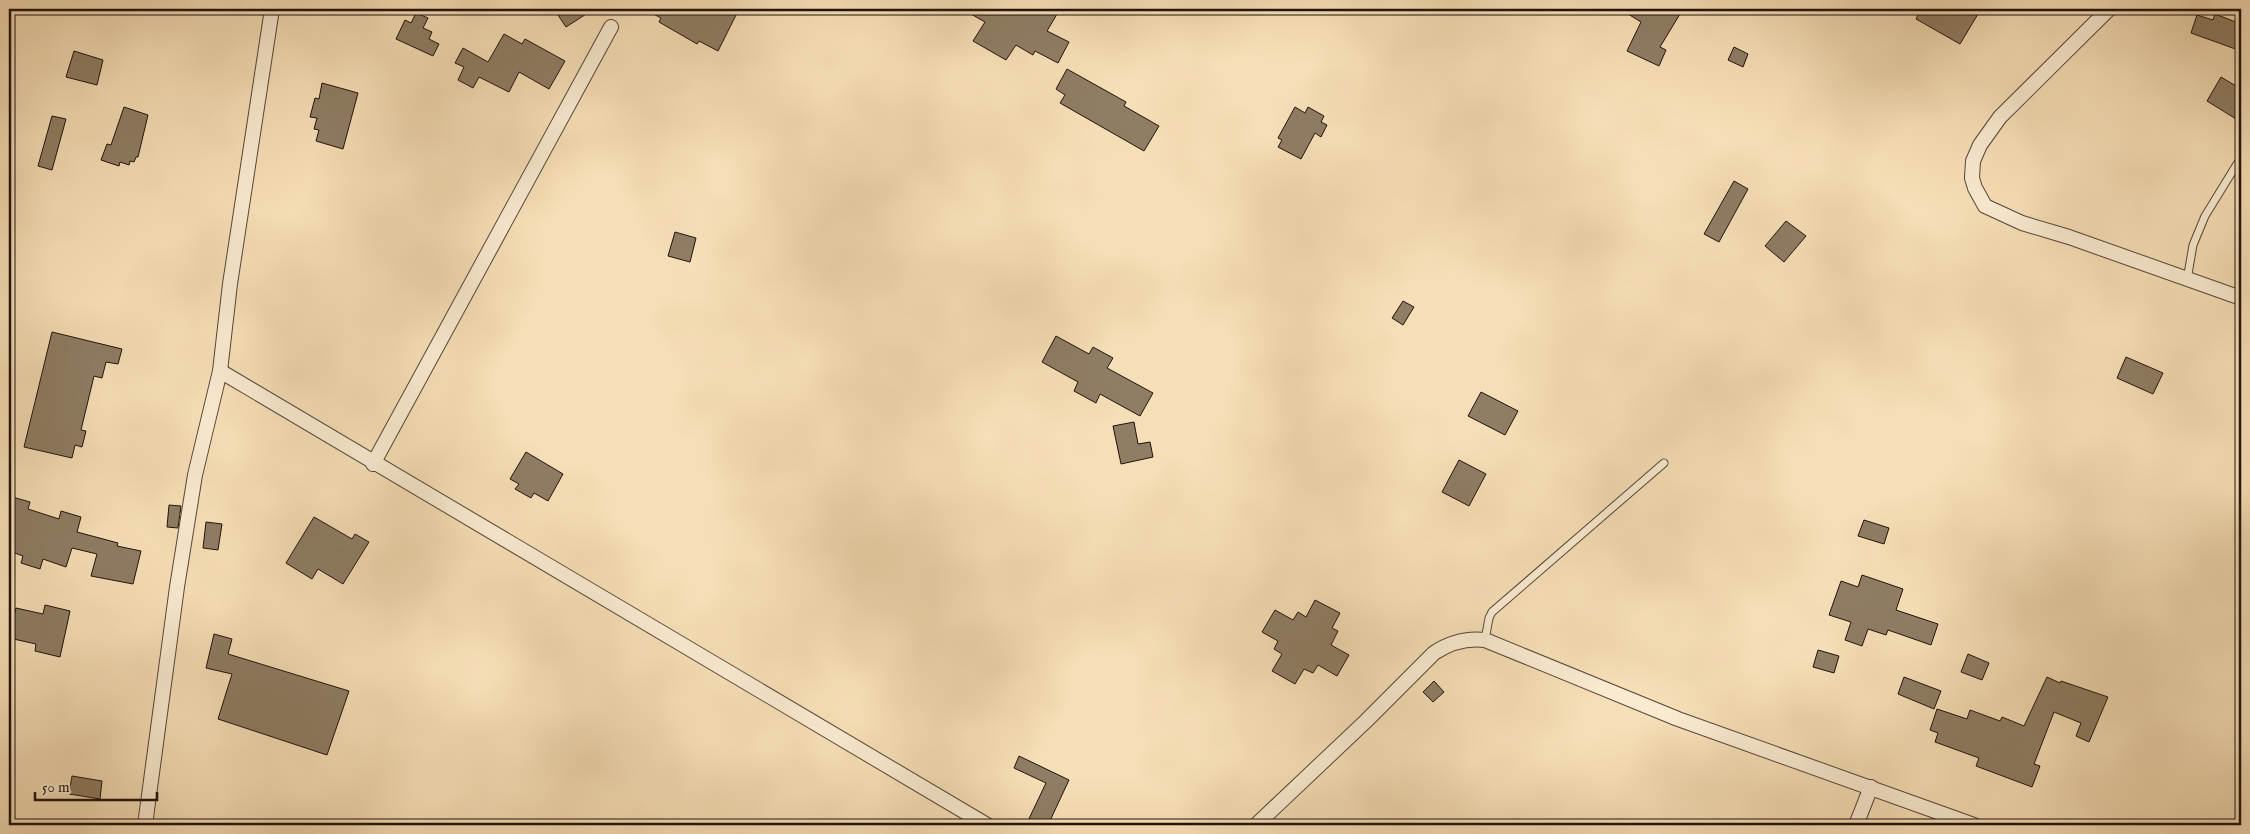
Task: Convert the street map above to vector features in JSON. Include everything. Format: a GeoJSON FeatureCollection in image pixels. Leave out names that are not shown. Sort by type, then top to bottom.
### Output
{"type":"FeatureCollection","features":[{"type":"Feature","properties":{"kind":"street"},"geometry":{"type":"LineString","coordinates":[[145,825],[177,587],[194,484],[220,371],[230,284],[272,9]]}},
{"type":"Feature","properties":{"kind":"street"},"geometry":{"type":"LineString","coordinates":[[2109,9],[2000,117],[1980,145],[1973,161],[1972,178],[1985,206],[2022,223],[2069,237],[2241,298]]}},
{"type":"Feature","properties":{"kind":"street"},"geometry":{"type":"LineString","coordinates":[[373,464],[611,27]]}},
{"type":"Feature","properties":{"kind":"street"},"geometry":{"type":"LineString","coordinates":[[220,371],[373,464],[987,825]]}},
{"type":"Feature","properties":{"kind":"street"},"geometry":{"type":"LineString","coordinates":[[1256,825],[1366,721],[1434,653],[1444,647],[1466,640],[1485,640],[1678,719],[1974,825]]}},
{"type":"Feature","properties":{"kind":"street"},"geometry":{"type":"LineString","coordinates":[[1856,825],[1871,787]]}},
{"type":"Feature","properties":{"kind":"lane"},"geometry":{"type":"LineString","coordinates":[[2187,280],[2193,245],[2205,216],[2237,164]]}},
{"type":"Feature","properties":{"kind":"lane"},"geometry":{"type":"LineString","coordinates":[[1485,640],[1492,612],[1664,463]]}},
{"type":"Feature","properties":{"kind":"building"},"geometry":{"type":"Polygon","coordinates":[[[568,9],[594,9],[566,27],[558,15],[568,9]]]}},
{"type":"Feature","properties":{"kind":"building"},"geometry":{"type":"Polygon","coordinates":[[[644,9],[724,9],[736,15],[718,51],[699,41],[697,44],[659,22],[661,18],[644,9]]]}},
{"type":"Feature","properties":{"kind":"building"},"geometry":{"type":"Polygon","coordinates":[[[962,9],[1060,9],[1047,31],[1069,42],[1058,63],[1035,51],[1033,55],[1016,45],[1006,60],[973,41],[985,22],[962,9]]]}},
{"type":"Feature","properties":{"kind":"building"},"geometry":{"type":"Polygon","coordinates":[[[1620,9],[1672,9],[1680,14],[1660,47],[1666,50],[1659,66],[1627,51],[1641,22],[1620,9]]]}},
{"type":"Feature","properties":{"kind":"building"},"geometry":{"type":"Polygon","coordinates":[[[1921,9],[1933,9],[1943,14],[1946,9],[1981,9],[1960,44],[1916,19],[1921,9]]]}},
{"type":"Feature","properties":{"kind":"building"},"geometry":{"type":"Polygon","coordinates":[[[416,13],[428,18],[423,28],[432,32],[429,39],[439,44],[433,56],[396,39],[405,20],[411,23],[416,13]]]}},
{"type":"Feature","properties":{"kind":"building"},"geometry":{"type":"Polygon","coordinates":[[[2215,14],[2241,24],[2241,51],[2191,33],[2197,15],[2213,20],[2215,14]]]}},
{"type":"Feature","properties":{"kind":"building"},"geometry":{"type":"Polygon","coordinates":[[[504,34],[522,44],[525,39],[565,61],[549,89],[519,72],[509,92],[479,77],[473,88],[458,80],[464,67],[455,63],[463,48],[488,62],[504,34]]]}},
{"type":"Feature","properties":{"kind":"building"},"geometry":{"type":"Polygon","coordinates":[[[1734,47],[1748,54],[1743,67],[1728,60],[1734,47]]]}},
{"type":"Feature","properties":{"kind":"building"},"geometry":{"type":"Polygon","coordinates":[[[74,51],[103,60],[97,85],[66,77],[74,51]]]}},
{"type":"Feature","properties":{"kind":"building"},"geometry":{"type":"Polygon","coordinates":[[[1067,69],[1126,102],[1124,106],[1159,126],[1144,151],[1060,103],[1065,95],[1056,89],[1067,69]]]}},
{"type":"Feature","properties":{"kind":"building"},"geometry":{"type":"Polygon","coordinates":[[[2221,77],[2241,89],[2241,122],[2207,101],[2221,77]]]}},
{"type":"Feature","properties":{"kind":"building"},"geometry":{"type":"Polygon","coordinates":[[[322,83],[358,93],[343,149],[316,141],[319,130],[314,129],[317,118],[310,117],[315,98],[319,99],[322,83]]]}},
{"type":"Feature","properties":{"kind":"building"},"geometry":{"type":"Polygon","coordinates":[[[124,107],[148,115],[138,157],[136,157],[134,162],[130,161],[129,165],[120,162],[119,166],[101,160],[107,144],[111,145],[124,107]]]}},
{"type":"Feature","properties":{"kind":"building"},"geometry":{"type":"Polygon","coordinates":[[[1295,107],[1305,113],[1308,107],[1324,116],[1321,122],[1327,125],[1321,137],[1315,133],[1301,159],[1278,147],[1282,140],[1278,138],[1295,107]]]}},
{"type":"Feature","properties":{"kind":"building"},"geometry":{"type":"Polygon","coordinates":[[[52,116],[66,119],[52,170],[38,166],[52,116]]]}},
{"type":"Feature","properties":{"kind":"building"},"geometry":{"type":"Polygon","coordinates":[[[1734,181],[1748,189],[1719,242],[1704,234],[1734,181]]]}},
{"type":"Feature","properties":{"kind":"building"},"geometry":{"type":"Polygon","coordinates":[[[1786,221],[1806,236],[1784,262],[1765,246],[1786,221]]]}},
{"type":"Feature","properties":{"kind":"building"},"geometry":{"type":"Polygon","coordinates":[[[675,232],[696,238],[690,262],[668,256],[675,232]]]}},
{"type":"Feature","properties":{"kind":"building"},"geometry":{"type":"Polygon","coordinates":[[[1403,301],[1414,307],[1403,325],[1392,318],[1403,301]]]}},
{"type":"Feature","properties":{"kind":"building"},"geometry":{"type":"Polygon","coordinates":[[[52,332],[122,349],[118,364],[106,362],[102,378],[94,376],[81,430],[86,431],[82,447],[75,445],[72,458],[24,447],[52,332]]]}},
{"type":"Feature","properties":{"kind":"building"},"geometry":{"type":"Polygon","coordinates":[[[1056,336],[1089,354],[1093,347],[1113,358],[1107,368],[1153,393],[1140,416],[1100,394],[1096,403],[1074,391],[1078,382],[1042,362],[1056,336]]]}},
{"type":"Feature","properties":{"kind":"building"},"geometry":{"type":"Polygon","coordinates":[[[2126,357],[2163,373],[2153,394],[2117,378],[2126,357]]]}},
{"type":"Feature","properties":{"kind":"building"},"geometry":{"type":"Polygon","coordinates":[[[1481,392],[1518,411],[1505,435],[1468,416],[1481,392]]]}},
{"type":"Feature","properties":{"kind":"building"},"geometry":{"type":"Polygon","coordinates":[[[1134,422],[1138,444],[1150,442],[1153,457],[1121,464],[1113,426],[1134,422]]]}},
{"type":"Feature","properties":{"kind":"building"},"geometry":{"type":"Polygon","coordinates":[[[526,452],[563,474],[548,501],[534,493],[531,498],[515,489],[519,484],[510,479],[526,452]]]}},
{"type":"Feature","properties":{"kind":"building"},"geometry":{"type":"Polygon","coordinates":[[[1459,460],[1486,474],[1469,506],[1442,492],[1459,460]]]}},
{"type":"Feature","properties":{"kind":"building"},"geometry":{"type":"Polygon","coordinates":[[[9,496],[30,502],[28,509],[59,519],[61,511],[81,517],[77,532],[118,543],[117,546],[141,551],[133,584],[91,576],[97,554],[72,548],[66,567],[43,559],[40,569],[21,563],[23,556],[9,551],[9,496]]]}},
{"type":"Feature","properties":{"kind":"building"},"geometry":{"type":"Polygon","coordinates":[[[169,505],[181,506],[178,528],[167,527],[169,505]]]}},
{"type":"Feature","properties":{"kind":"building"},"geometry":{"type":"Polygon","coordinates":[[[314,517],[352,539],[355,534],[369,542],[343,584],[318,569],[312,579],[286,563],[314,517]]]}},
{"type":"Feature","properties":{"kind":"building"},"geometry":{"type":"Polygon","coordinates":[[[1864,520],[1889,528],[1884,544],[1858,536],[1864,520]]]}},
{"type":"Feature","properties":{"kind":"building"},"geometry":{"type":"Polygon","coordinates":[[[206,522],[222,524],[218,550],[203,548],[206,522]]]}},
{"type":"Feature","properties":{"kind":"building"},"geometry":{"type":"Polygon","coordinates":[[[1862,575],[1903,589],[1896,610],[1938,624],[1931,645],[1888,630],[1886,635],[1868,629],[1862,646],[1845,640],[1851,622],[1829,615],[1841,581],[1858,587],[1862,575]]]}},
{"type":"Feature","properties":{"kind":"building"},"geometry":{"type":"Polygon","coordinates":[[[1315,600],[1340,613],[1332,628],[1338,631],[1331,645],[1349,655],[1337,676],[1318,665],[1313,673],[1304,669],[1295,684],[1272,671],[1282,654],[1274,649],[1278,641],[1262,632],[1275,610],[1293,620],[1298,612],[1306,617],[1315,600]]]}},
{"type":"Feature","properties":{"kind":"building"},"geometry":{"type":"Polygon","coordinates":[[[45,605],[70,611],[60,657],[35,651],[36,644],[9,638],[16,608],[43,614],[45,605]]]}},
{"type":"Feature","properties":{"kind":"building"},"geometry":{"type":"Polygon","coordinates":[[[214,634],[232,639],[228,654],[349,691],[327,755],[218,719],[232,674],[206,668],[214,634]]]}},
{"type":"Feature","properties":{"kind":"building"},"geometry":{"type":"Polygon","coordinates":[[[1818,650],[1839,656],[1834,673],[1813,667],[1818,650]]]}},
{"type":"Feature","properties":{"kind":"building"},"geometry":{"type":"Polygon","coordinates":[[[1968,654],[1989,663],[1982,680],[1961,672],[1968,654]]]}},
{"type":"Feature","properties":{"kind":"building"},"geometry":{"type":"Polygon","coordinates":[[[1904,677],[1941,691],[1934,709],[1898,694],[1904,677]]]}},
{"type":"Feature","properties":{"kind":"building"},"geometry":{"type":"Polygon","coordinates":[[[2047,677],[2060,683],[2061,681],[2108,697],[2089,742],[2076,736],[2081,723],[2054,712],[2034,764],[2040,766],[2032,787],[1976,766],[1979,758],[1935,742],[1938,733],[1930,730],[1937,709],[1967,719],[1970,710],[2000,721],[2002,717],[2024,726],[2047,677]]]}},
{"type":"Feature","properties":{"kind":"building"},"geometry":{"type":"Polygon","coordinates":[[[1434,681],[1444,692],[1433,702],[1423,692],[1434,681]]]}},
{"type":"Feature","properties":{"kind":"building"},"geometry":{"type":"Polygon","coordinates":[[[1019,756],[1069,780],[1048,825],[1026,825],[1046,783],[1014,768],[1019,756]]]}},
{"type":"Feature","properties":{"kind":"building"},"geometry":{"type":"Polygon","coordinates":[[[72,776],[102,781],[100,799],[69,794],[72,776]]]}}]}
